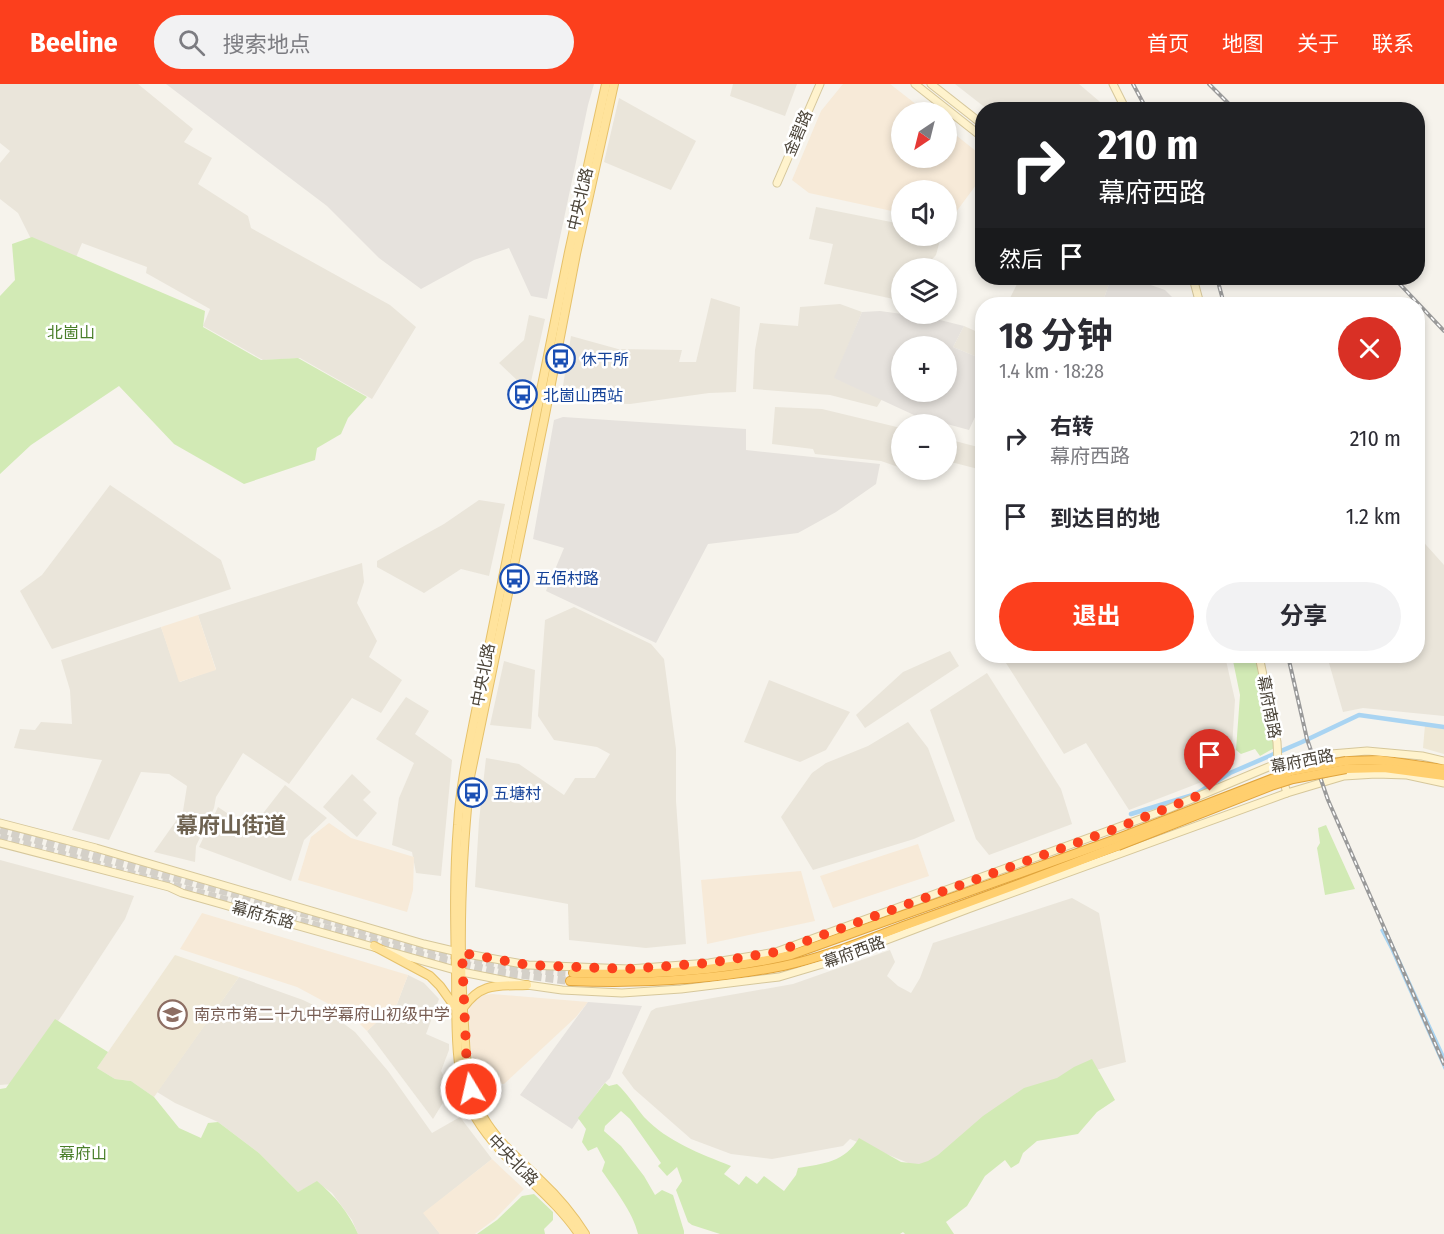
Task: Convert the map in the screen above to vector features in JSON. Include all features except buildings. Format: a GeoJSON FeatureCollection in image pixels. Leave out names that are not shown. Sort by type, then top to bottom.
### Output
{"type":"FeatureCollection","features":[{"type":"Feature","properties":{"kind":"highway","name":"幕府西路"},"geometry":{"type":"LineString","coordinates":[[572,977],[631,983],[733,975],[786,965],[876,936],[1117,843],[1293,779],[1346,765],[1380,760],[1444,769]]}},
{"type":"Feature","properties":{"kind":"highway","name":"幕府西路"},"geometry":{"type":"LineString","coordinates":[[1346,765],[1444,776]]}},
{"type":"Feature","properties":{"kind":"main road","name":"中央北路"},"geometry":{"type":"LineString","coordinates":[[579,1234],[558,1206],[500,1149],[476,1119],[463,1088],[458,826],[463,776],[566,263],[606,84]]}},
{"type":"Feature","properties":{"kind":"main road","name":"中央北路"},"geometry":{"type":"LineString","coordinates":[[459,952],[465,827],[470,777],[576,254],[614,84]]}},
{"type":"Feature","properties":{"kind":"main road","name":"金碧路"},"geometry":{"type":"LineString","coordinates":[[777,183],[820,84]]}},
{"type":"Feature","properties":{"kind":"main road"},"geometry":{"type":"LineString","coordinates":[[915,84],[975,131]]}},
{"type":"Feature","properties":{"kind":"main road"},"geometry":{"type":"LineString","coordinates":[[931,84],[975,119]]}},
{"type":"Feature","properties":{"kind":"main road"},"geometry":{"type":"LineString","coordinates":[[1113,84],[1122,102]]}},
{"type":"Feature","properties":{"kind":"main road","name":"幕府南路"},"geometry":{"type":"LineString","coordinates":[[1260,663],[1278,762],[1287,793]]}},
{"type":"Feature","properties":{"kind":"main road","name":"幕府西路"},"geometry":{"type":"LineString","coordinates":[[370,927],[459,952],[528,965],[628,969],[709,963],[776,952],[1157,813],[1278,762],[1367,751],[1422,756],[1444,761]]}},
{"type":"Feature","properties":{"kind":"main road"},"geometry":{"type":"LineString","coordinates":[[1252,773],[1261,803]]}},
{"type":"Feature","properties":{"kind":"main road","name":"幕府西路"},"geometry":{"type":"LineString","coordinates":[[527,985],[562,990],[622,993],[681,989],[778,977],[826,963],[1287,793],[1344,776],[1407,776],[1444,783]]}},
{"type":"Feature","properties":{"kind":"main road","name":"幕府东路"},"geometry":{"type":"LineString","coordinates":[[0,823],[107,851],[370,927]]}},
{"type":"Feature","properties":{"kind":"main road","name":"幕府东路"},"geometry":{"type":"LineString","coordinates":[[0,843],[169,888],[459,971],[527,985]]}},
{"type":"Feature","properties":{"kind":"main road"},"geometry":{"type":"LineString","coordinates":[[374,946],[430,976],[460,1008],[479,991],[497,986],[527,985]]}},
{"type":"Feature","properties":{"kind":"main road","name":"中央北路"},"geometry":{"type":"LineString","coordinates":[[460,1008],[467,1071],[471,1089],[482,1115],[493,1132],[562,1203],[585,1234]]}},
{"type":"Feature","properties":{"kind":"shaded area"},"geometry":{"type":"Polygon","coordinates":[[[0,84],[138,84],[193,129],[184,142],[212,158],[198,184],[248,216],[251,228],[390,305],[416,327],[372,399],[300,358],[263,360],[203,326],[210,309],[146,273],[147,267],[82,243],[72,267],[38,253],[18,213],[0,199],[0,163],[10,151],[0,143],[0,84]]]}},
{"type":"Feature","properties":{"kind":"shaded area"},"geometry":{"type":"Polygon","coordinates":[[[166,84],[594,84],[547,299],[531,296],[509,248],[474,260],[421,289],[379,258],[327,206],[166,84]]]}},
{"type":"Feature","properties":{"kind":"shaded area"},"geometry":{"type":"Polygon","coordinates":[[[733,84],[797,84],[785,116],[730,96],[733,84]]]}},
{"type":"Feature","properties":{"kind":"shaded area"},"geometry":{"type":"Polygon","coordinates":[[[843,84],[890,84],[913,102],[891,102],[891,168],[957,168],[957,136],[975,150],[975,186],[957,211],[957,180],[891,180],[891,211],[809,193],[792,180],[821,111],[843,84]]]}},
{"type":"Feature","properties":{"kind":"shaded area"},"geometry":{"type":"Polygon","coordinates":[[[955,84],[1079,84],[1100,102],[978,102],[955,84]]]}},
{"type":"Feature","properties":{"kind":"shaded area"},"geometry":{"type":"Polygon","coordinates":[[[619,98],[696,141],[671,190],[604,162],[619,98]]]}},
{"type":"Feature","properties":{"kind":"shaded area"},"geometry":{"type":"Polygon","coordinates":[[[816,207],[891,222],[891,246],[938,246],[933,258],[891,258],[891,298],[824,284],[833,244],[809,239],[816,207]]]}},
{"type":"Feature","properties":{"kind":"shaded area"},"geometry":{"type":"Polygon","coordinates":[[[1016,285],[1109,285],[1104,297],[1010,297],[1016,285]]]}},
{"type":"Feature","properties":{"kind":"shaded area"},"geometry":{"type":"Polygon","coordinates":[[[1109,285],[1151,285],[1165,290],[1172,297],[1104,297],[1109,285]]]}},
{"type":"Feature","properties":{"kind":"shaded area"},"geometry":{"type":"Polygon","coordinates":[[[711,298],[740,307],[736,392],[709,393],[630,404],[595,403],[562,392],[571,336],[618,349],[682,350],[679,362],[696,362],[711,298]]]}},
{"type":"Feature","properties":{"kind":"shaded area"},"geometry":{"type":"Polygon","coordinates":[[[840,304],[862,312],[835,378],[882,399],[877,407],[830,395],[753,389],[755,350],[760,323],[798,326],[800,307],[840,304]]]}},
{"type":"Feature","properties":{"kind":"shaded area"},"geometry":{"type":"Polygon","coordinates":[[[862,312],[891,312],[891,324],[964,326],[957,339],[957,336],[891,336],[891,402],[957,402],[957,349],[975,356],[975,417],[969,430],[957,427],[957,414],[912,414],[834,378],[862,312]]]}},
{"type":"Feature","properties":{"kind":"shaded area"},"geometry":{"type":"Polygon","coordinates":[[[529,315],[545,319],[530,386],[520,383],[499,363],[524,340],[529,315]]]}},
{"type":"Feature","properties":{"kind":"shaded area"},"geometry":{"type":"Polygon","coordinates":[[[964,326],[975,331],[975,356],[957,349],[957,339],[964,326]]]}},
{"type":"Feature","properties":{"kind":"shaded area"},"geometry":{"type":"Polygon","coordinates":[[[775,407],[822,409],[891,426],[891,464],[881,461],[815,454],[813,449],[772,444],[775,407]]]}},
{"type":"Feature","properties":{"kind":"shaded area"},"geometry":{"type":"Polygon","coordinates":[[[563,417],[746,429],[746,450],[880,464],[876,484],[836,512],[798,533],[708,544],[656,643],[546,591],[564,548],[533,539],[554,420],[563,417]]]}},
{"type":"Feature","properties":{"kind":"shaded area"},"geometry":{"type":"Polygon","coordinates":[[[957,442],[975,446],[975,468],[957,464],[957,442]]]}},
{"type":"Feature","properties":{"kind":"shaded area"},"geometry":{"type":"Polygon","coordinates":[[[110,485],[221,560],[231,589],[52,649],[20,591],[42,575],[110,485]]]}},
{"type":"Feature","properties":{"kind":"shaded area"},"geometry":{"type":"Polygon","coordinates":[[[479,500],[505,504],[489,576],[461,569],[424,593],[377,567],[377,561],[444,524],[479,500]]]}},
{"type":"Feature","properties":{"kind":"shaded area"},"geometry":{"type":"Polygon","coordinates":[[[1425,544],[1444,565],[1444,716],[1363,708],[1343,712],[1329,663],[1425,663],[1425,544]]]}},
{"type":"Feature","properties":{"kind":"shaded area"},"geometry":{"type":"Polygon","coordinates":[[[362,563],[364,582],[357,603],[377,641],[369,657],[402,680],[381,713],[352,698],[289,784],[243,753],[216,797],[214,808],[196,846],[195,862],[154,852],[183,811],[187,786],[169,774],[141,772],[109,840],[72,830],[102,760],[14,748],[20,729],[35,730],[41,722],[72,724],[70,690],[61,660],[161,627],[180,682],[216,669],[198,615],[362,563]]]}},
{"type":"Feature","properties":{"kind":"shaded area"},"geometry":{"type":"Polygon","coordinates":[[[574,607],[651,644],[664,659],[676,749],[676,801],[686,944],[646,948],[569,940],[568,904],[475,887],[486,758],[519,764],[564,795],[575,778],[595,778],[610,754],[597,747],[554,740],[538,716],[545,620],[574,607]]]}},
{"type":"Feature","properties":{"kind":"shaded area"},"geometry":{"type":"Polygon","coordinates":[[[198,615],[216,670],[179,682],[161,627],[198,615]]]}},
{"type":"Feature","properties":{"kind":"shaded area"},"geometry":{"type":"Polygon","coordinates":[[[950,651],[959,666],[865,728],[856,715],[903,672],[950,651]]]}},
{"type":"Feature","properties":{"kind":"shaded area"},"geometry":{"type":"Polygon","coordinates":[[[504,661],[535,670],[531,729],[490,725],[504,661]]]}},
{"type":"Feature","properties":{"kind":"shaded area"},"geometry":{"type":"Polygon","coordinates":[[[1006,663],[1227,663],[1235,700],[1232,747],[1207,780],[1129,810],[1086,743],[1064,754],[1006,663]]]}},
{"type":"Feature","properties":{"kind":"shaded area"},"geometry":{"type":"Polygon","coordinates":[[[987,673],[1061,789],[1072,824],[989,855],[976,839],[930,710],[987,673]]]}},
{"type":"Feature","properties":{"kind":"shaded area"},"geometry":{"type":"Polygon","coordinates":[[[769,680],[850,712],[826,750],[800,762],[744,742],[769,680]]]}},
{"type":"Feature","properties":{"kind":"shaded area"},"geometry":{"type":"Polygon","coordinates":[[[406,697],[429,711],[415,734],[452,760],[441,876],[416,873],[412,852],[392,845],[399,798],[414,763],[376,739],[406,697]]]}},
{"type":"Feature","properties":{"kind":"shaded area"},"geometry":{"type":"Polygon","coordinates":[[[908,722],[928,748],[955,821],[914,839],[813,870],[781,817],[812,773],[826,763],[868,746],[908,722]]]}},
{"type":"Feature","properties":{"kind":"shaded area"},"geometry":{"type":"Polygon","coordinates":[[[1425,725],[1444,729],[1444,754],[1423,748],[1425,725]]]}},
{"type":"Feature","properties":{"kind":"shaded area"},"geometry":{"type":"Polygon","coordinates":[[[352,774],[371,792],[363,800],[377,813],[357,837],[323,807],[352,774]]]}},
{"type":"Feature","properties":{"kind":"shaded area"},"geometry":{"type":"Polygon","coordinates":[[[285,785],[327,818],[304,840],[291,881],[199,847],[218,807],[251,829],[285,785]]]}},
{"type":"Feature","properties":{"kind":"shaded area"},"geometry":{"type":"Polygon","coordinates":[[[329,823],[351,838],[414,857],[413,890],[407,912],[298,880],[311,837],[329,823]]]}},
{"type":"Feature","properties":{"kind":"shaded area"},"geometry":{"type":"Polygon","coordinates":[[[918,844],[929,876],[833,908],[820,876],[918,844]]]}},
{"type":"Feature","properties":{"kind":"shaded area"},"geometry":{"type":"Polygon","coordinates":[[[0,860],[134,896],[125,919],[61,1017],[12,1084],[0,1085],[0,860]]]}},
{"type":"Feature","properties":{"kind":"shaded area"},"geometry":{"type":"Polygon","coordinates":[[[801,871],[815,921],[707,944],[701,880],[801,871]]]}},
{"type":"Feature","properties":{"kind":"shaded area"},"geometry":{"type":"Polygon","coordinates":[[[1072,898],[1099,913],[1126,1062],[1066,1078],[930,1166],[918,1167],[850,1139],[843,1146],[772,1159],[731,1154],[691,1139],[634,1089],[622,1073],[651,1011],[656,1008],[793,984],[890,950],[895,962],[887,976],[898,986],[911,993],[920,978],[933,943],[1072,898]]]}},
{"type":"Feature","properties":{"kind":"shaded area"},"geometry":{"type":"Polygon","coordinates":[[[202,913],[408,975],[397,1004],[367,1031],[353,1017],[297,987],[180,949],[202,913]]]}},
{"type":"Feature","properties":{"kind":"shaded area","name":"南京市第二十九中学幕府山初级中学"},"geometry":{"type":"Polygon","coordinates":[[[175,955],[239,977],[154,1097],[131,1081],[115,1079],[97,1068],[175,955]]]}},
{"type":"Feature","properties":{"kind":"shaded area"},"geometry":{"type":"Polygon","coordinates":[[[408,975],[424,983],[439,999],[426,1034],[449,1044],[441,1071],[448,1084],[444,1092],[444,1101],[433,1119],[367,1031],[397,1004],[408,975]]]}},
{"type":"Feature","properties":{"kind":"shaded area"},"geometry":{"type":"Polygon","coordinates":[[[239,977],[303,1000],[328,1012],[355,1032],[388,1071],[432,1133],[460,1117],[492,1159],[424,1213],[440,1234],[358,1234],[352,1220],[332,1193],[317,1182],[298,1192],[259,1153],[218,1122],[175,1103],[157,1092],[239,977]]]}},
{"type":"Feature","properties":{"kind":"shaded area"},"geometry":{"type":"Polygon","coordinates":[[[492,994],[588,1002],[576,1017],[504,1084],[477,1081],[470,1043],[468,1015],[470,1007],[476,999],[492,994]]]}},
{"type":"Feature","properties":{"kind":"shaded area"},"geometry":{"type":"Polygon","coordinates":[[[588,1002],[642,1006],[610,1078],[572,1129],[520,1095],[588,1002]]]}},
{"type":"Feature","properties":{"kind":"shaded area"},"geometry":{"type":"Polygon","coordinates":[[[492,1159],[524,1189],[495,1219],[475,1234],[440,1234],[423,1213],[492,1159]]]}},
{"type":"Feature","properties":{"kind":"green space","name":"北崮山"},"geometry":{"type":"Polygon","coordinates":[[[32,237],[205,311],[203,327],[261,360],[298,358],[367,397],[348,418],[341,434],[317,448],[315,460],[244,484],[174,444],[119,386],[31,445],[0,474],[0,296],[15,280],[12,244],[32,237]]]}},
{"type":"Feature","properties":{"kind":"green space"},"geometry":{"type":"Polygon","coordinates":[[[1233,663],[1258,663],[1276,747],[1260,756],[1255,749],[1241,754],[1236,750],[1240,695],[1233,663]]]}},
{"type":"Feature","properties":{"kind":"green space"},"geometry":{"type":"Polygon","coordinates":[[[1326,825],[1355,889],[1325,895],[1317,848],[1320,843],[1318,828],[1326,825]]]}},
{"type":"Feature","properties":{"kind":"green space","name":"幕府山"},"geometry":{"type":"Polygon","coordinates":[[[55,1019],[108,1052],[97,1068],[115,1079],[131,1081],[154,1097],[179,1128],[201,1138],[208,1123],[218,1122],[259,1153],[298,1192],[317,1181],[341,1205],[358,1234],[0,1234],[0,1089],[6,1088],[55,1019]]]}},
{"type":"Feature","properties":{"kind":"green space"},"geometry":{"type":"Polygon","coordinates":[[[1092,1059],[1115,1100],[1097,1112],[1078,1134],[1037,1141],[1023,1153],[1019,1163],[1011,1168],[1005,1160],[985,1176],[967,1206],[946,1222],[954,1234],[905,1234],[903,1232],[900,1234],[720,1234],[692,1225],[688,1222],[676,1190],[682,1181],[677,1167],[667,1176],[658,1166],[661,1163],[630,1119],[621,1111],[605,1126],[604,1131],[621,1146],[655,1195],[662,1190],[673,1195],[684,1231],[684,1234],[638,1234],[628,1209],[602,1171],[605,1162],[597,1147],[588,1151],[582,1142],[586,1129],[578,1118],[605,1083],[609,1086],[617,1084],[653,1126],[684,1146],[731,1166],[724,1174],[739,1185],[746,1176],[757,1184],[764,1176],[784,1191],[796,1175],[798,1168],[825,1163],[840,1157],[859,1138],[901,1162],[919,1164],[928,1161],[983,1116],[1024,1088],[1057,1078],[1092,1059]]]}},
{"type":"Feature","properties":{"kind":"green space"},"geometry":{"type":"Polygon","coordinates":[[[534,1194],[553,1212],[553,1220],[544,1229],[545,1234],[477,1234],[497,1220],[522,1196],[534,1194]]]}},
{"type":"Feature","properties":{"kind":"water"},"geometry":{"type":"Polygon","coordinates":[[[1385,926],[1444,1054],[1444,1070],[1380,930],[1385,926]]]}},
{"type":"Feature","properties":{"kind":"waterway"},"geometry":{"type":"LineString","coordinates":[[1131,814],[1196,794],[1230,773],[1359,715],[1444,727]]}},
{"type":"Feature","properties":{"kind":"tunnel"},"geometry":{"type":"LineString","coordinates":[[0,830],[434,951],[503,965],[573,973]]}},
{"type":"Feature","properties":{"kind":"tunnel"},"geometry":{"type":"LineString","coordinates":[[0,837],[418,954],[499,972],[570,981]]}},
{"type":"Feature","properties":{"kind":"railway"},"geometry":{"type":"LineString","coordinates":[[1133,84],[1143,102]]}},
{"type":"Feature","properties":{"kind":"railway"},"geometry":{"type":"LineString","coordinates":[[1209,84],[1227,102]]}},
{"type":"Feature","properties":{"kind":"railway"},"geometry":{"type":"LineString","coordinates":[[1219,285],[1222,297]]}},
{"type":"Feature","properties":{"kind":"railway"},"geometry":{"type":"LineString","coordinates":[[1401,285],[1412,297]]}},
{"type":"Feature","properties":{"kind":"railway"},"geometry":{"type":"LineString","coordinates":[[1425,311],[1444,331]]}},
{"type":"Feature","properties":{"kind":"railway"},"geometry":{"type":"LineString","coordinates":[[1290,663],[1307,739],[1328,800],[1444,1064]]}},
{"type":"Feature","properties":{"kind":"place","name":"休干所"},"geometry":{"type":"Point","coordinates":[560,359]}},
{"type":"Feature","properties":{"kind":"place","name":"北崮山西站"},"geometry":{"type":"Point","coordinates":[522,395]}},
{"type":"Feature","properties":{"kind":"place","name":"五佰村路"},"geometry":{"type":"Point","coordinates":[514,578]}},
{"type":"Feature","properties":{"kind":"place","name":"五塘村"},"geometry":{"type":"Point","coordinates":[472,793]}},
{"type":"Feature","properties":{"kind":"place","name":"南京市第二十九中学幕府山初级中学"},"geometry":{"type":"Point","coordinates":[173,1014]}},
{"type":"Feature","properties":{"kind":"district","name":"幕府山街道"},"geometry":{"type":"Point","coordinates":[231,825]}},
{"type":"Feature","properties":{"kind":"route"},"geometry":{"type":"LineString","coordinates":[[471,1089],[467,1071],[462,998],[462,953],[528,965],[628,969],[709,963],[776,952],[1112,830],[1210,791]]}}]}
